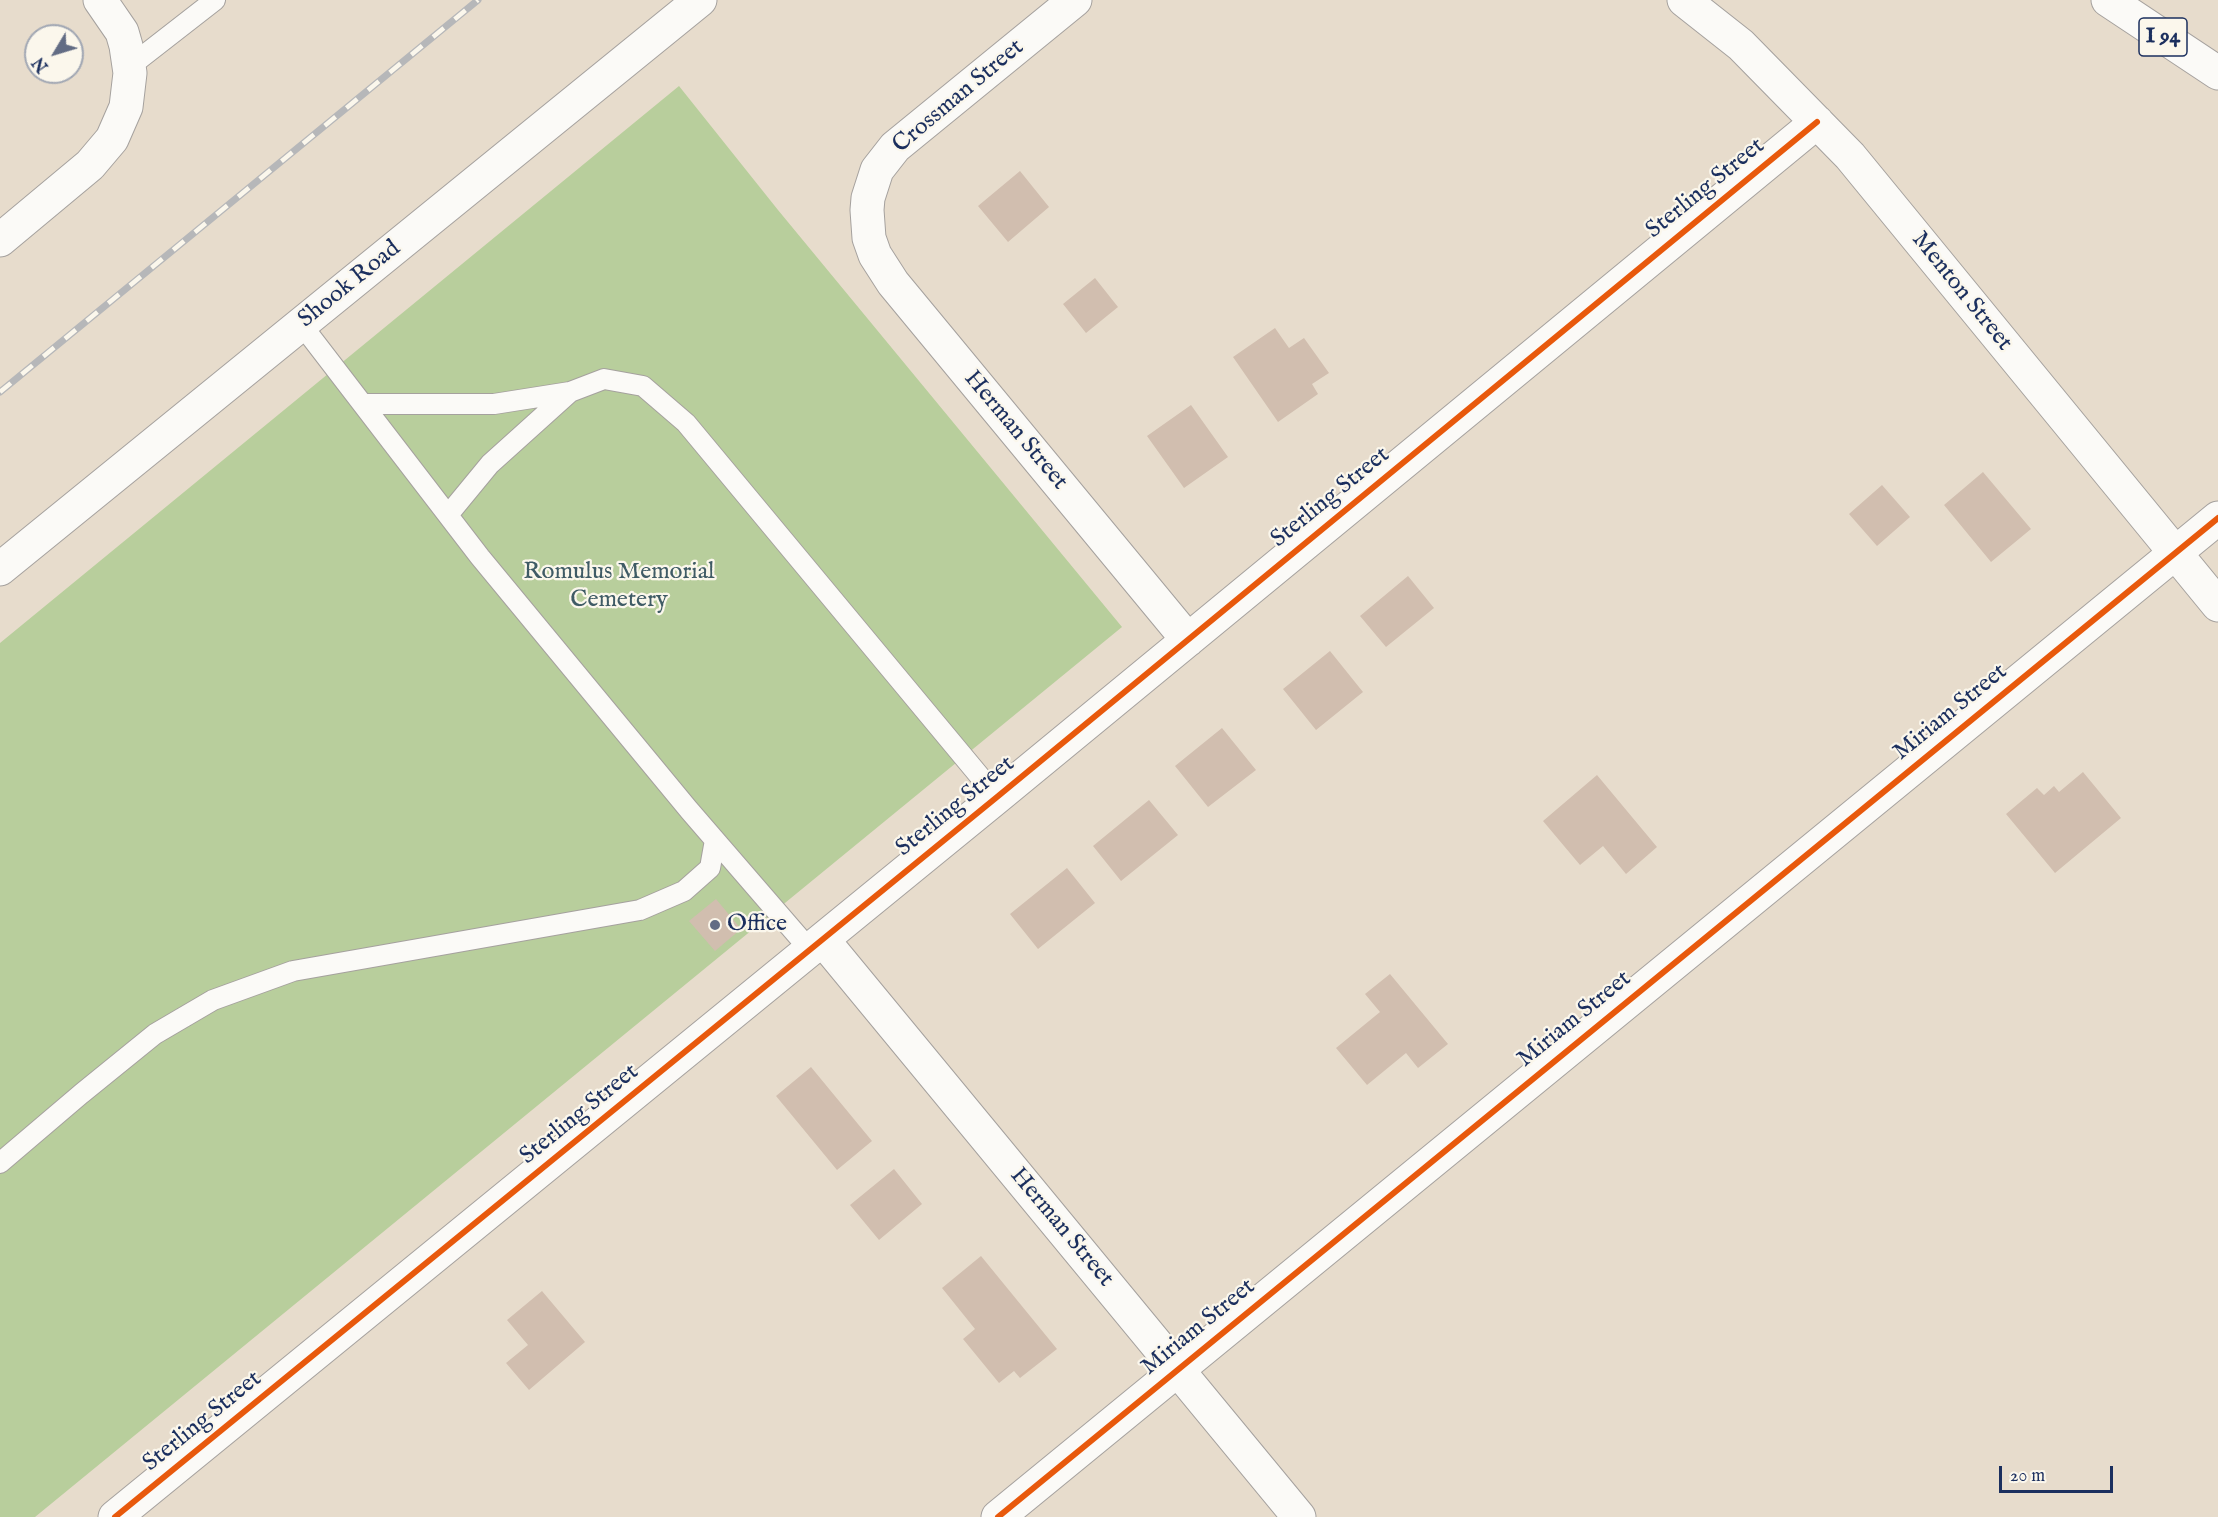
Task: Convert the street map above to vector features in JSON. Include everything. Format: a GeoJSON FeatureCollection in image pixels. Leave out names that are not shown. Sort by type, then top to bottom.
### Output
{"type":"FeatureCollection","features":[{"type":"Feature","properties":{"kind":"main road"},"geometry":{"type":"LineString","coordinates":[[0,240],[90,165],[112,139],[126,107],[129,68],[126,46],[122,32],[100,0]]}},
{"type":"Feature","properties":{"kind":"main road","name":"Shook Road"},"geometry":{"type":"LineString","coordinates":[[0,569],[700,0]]}},
{"type":"Feature","properties":{"kind":"main road","name":"Crossman Street"},"geometry":{"type":"LineString","coordinates":[[867,210],[867,198],[877,170],[895,147],[1075,0]]}},
{"type":"Feature","properties":{"kind":"main road","name":"Menton Street"},"geometry":{"type":"LineString","coordinates":[[1684,0],[1741,45],[1857,166],[2218,604]]}},
{"type":"Feature","properties":{"kind":"main road","name":"I 94"},"geometry":{"type":"LineString","coordinates":[[2108,0],[2218,73]]}},
{"type":"Feature","properties":{"kind":"main road","name":"Sterling Street"},"geometry":{"type":"LineString","coordinates":[[115,1517],[997,797],[1817,122]]}},
{"type":"Feature","properties":{"kind":"main road","name":"Herman Street"},"geometry":{"type":"LineString","coordinates":[[867,210],[869,238],[875,255],[893,283],[1188,640]]}},
{"type":"Feature","properties":{"kind":"main road","name":"Miriam Street"},"geometry":{"type":"LineString","coordinates":[[998,1517],[2218,518]]}},
{"type":"Feature","properties":{"kind":"main road","name":"Herman Street"},"geometry":{"type":"LineString","coordinates":[[816,945],[1299,1517]]}},
{"type":"Feature","properties":{"kind":"lane"},"geometry":{"type":"LineString","coordinates":[[129,68],[215,0]]}},
{"type":"Feature","properties":{"kind":"lane"},"geometry":{"type":"LineString","coordinates":[[301,324],[487,566],[714,840],[816,945]]}},
{"type":"Feature","properties":{"kind":"lane"},"geometry":{"type":"LineString","coordinates":[[363,405],[494,404],[570,392],[604,379],[643,386],[686,423],[997,797]]}},
{"type":"Feature","properties":{"kind":"lane"},"geometry":{"type":"LineString","coordinates":[[448,515],[490,464],[570,392]]}},
{"type":"Feature","properties":{"kind":"lane"},"geometry":{"type":"LineString","coordinates":[[0,1163],[155,1034],[213,1000],[293,971],[640,910],[684,891],[710,868],[714,840]]}},
{"type":"Feature","properties":{"kind":"green space","name":"Romulus Memorial Cemetery"},"geometry":{"type":"Polygon","coordinates":[[[679,86],[778,210],[1122,627],[35,1517],[0,1517],[0,643],[679,86]]]}},
{"type":"Feature","properties":{"kind":"building"},"geometry":{"type":"Polygon","coordinates":[[[1020,171],[1049,207],[1008,242],[978,206],[1020,171]]]}},
{"type":"Feature","properties":{"kind":"building"},"geometry":{"type":"Polygon","coordinates":[[[1095,278],[1118,307],[1086,333],[1063,304],[1095,278]]]}},
{"type":"Feature","properties":{"kind":"building"},"geometry":{"type":"Polygon","coordinates":[[[1275,328],[1289,348],[1304,338],[1329,373],[1312,384],[1318,394],[1278,422],[1233,357],[1275,328]]]}},
{"type":"Feature","properties":{"kind":"building"},"geometry":{"type":"Polygon","coordinates":[[[1191,405],[1228,457],[1184,488],[1147,436],[1191,405]]]}},
{"type":"Feature","properties":{"kind":"building"},"geometry":{"type":"Polygon","coordinates":[[[1983,472],[2031,529],[1991,562],[1944,505],[1983,472]]]}},
{"type":"Feature","properties":{"kind":"building"},"geometry":{"type":"Polygon","coordinates":[[[1882,485],[1910,517],[1877,546],[1849,514],[1882,485]]]}},
{"type":"Feature","properties":{"kind":"building"},"geometry":{"type":"Polygon","coordinates":[[[1408,576],[1434,608],[1386,647],[1360,616],[1408,576]]]}},
{"type":"Feature","properties":{"kind":"building"},"geometry":{"type":"Polygon","coordinates":[[[1330,651],[1363,692],[1316,730],[1283,689],[1330,651]]]}},
{"type":"Feature","properties":{"kind":"building"},"geometry":{"type":"Polygon","coordinates":[[[1222,728],[1256,770],[1208,807],[1175,766],[1222,728]]]}},
{"type":"Feature","properties":{"kind":"building"},"geometry":{"type":"Polygon","coordinates":[[[2083,772],[2121,818],[2055,873],[2006,814],[2037,788],[2044,795],[2054,786],[2059,792],[2083,772]]]}},
{"type":"Feature","properties":{"kind":"building"},"geometry":{"type":"Polygon","coordinates":[[[1597,775],[1657,847],[1626,874],[1603,846],[1580,865],[1543,821],[1597,775]]]}},
{"type":"Feature","properties":{"kind":"building"},"geometry":{"type":"Polygon","coordinates":[[[1149,800],[1178,835],[1121,881],[1093,846],[1149,800]]]}},
{"type":"Feature","properties":{"kind":"building"},"geometry":{"type":"Polygon","coordinates":[[[1067,868],[1095,903],[1038,949],[1010,914],[1067,868]]]}},
{"type":"Feature","properties":{"kind":"building","name":"Office"},"geometry":{"type":"Polygon","coordinates":[[[716,899],[741,929],[715,951],[689,921],[716,899]]]}},
{"type":"Feature","properties":{"kind":"building"},"geometry":{"type":"Polygon","coordinates":[[[1390,974],[1448,1044],[1418,1068],[1406,1053],[1367,1085],[1336,1048],[1380,1012],[1365,994],[1390,974]]]}},
{"type":"Feature","properties":{"kind":"building"},"geometry":{"type":"Polygon","coordinates":[[[811,1067],[872,1141],[837,1170],[776,1096],[811,1067]]]}},
{"type":"Feature","properties":{"kind":"building"},"geometry":{"type":"Polygon","coordinates":[[[894,1169],[922,1204],[879,1240],[850,1205],[894,1169]]]}},
{"type":"Feature","properties":{"kind":"building"},"geometry":{"type":"Polygon","coordinates":[[[981,1256],[1057,1349],[1020,1378],[1014,1371],[999,1383],[963,1339],[975,1329],[942,1288],[981,1256]]]}},
{"type":"Feature","properties":{"kind":"building"},"geometry":{"type":"Polygon","coordinates":[[[542,1291],[585,1342],[529,1390],[506,1363],[528,1345],[507,1320],[542,1291]]]}},
{"type":"Feature","properties":{"kind":"railway"},"geometry":{"type":"LineString","coordinates":[[0,392],[478,0]]}},
{"type":"Feature","properties":{"kind":"cycle path"},"geometry":{"type":"LineString","coordinates":[[115,1517],[997,797],[1817,122]]}},
{"type":"Feature","properties":{"kind":"cycle path"},"geometry":{"type":"LineString","coordinates":[[998,1517],[2218,518]]}},
{"type":"Feature","properties":{"kind":"place","name":"Office"},"geometry":{"type":"Point","coordinates":[715,925]}}]}
